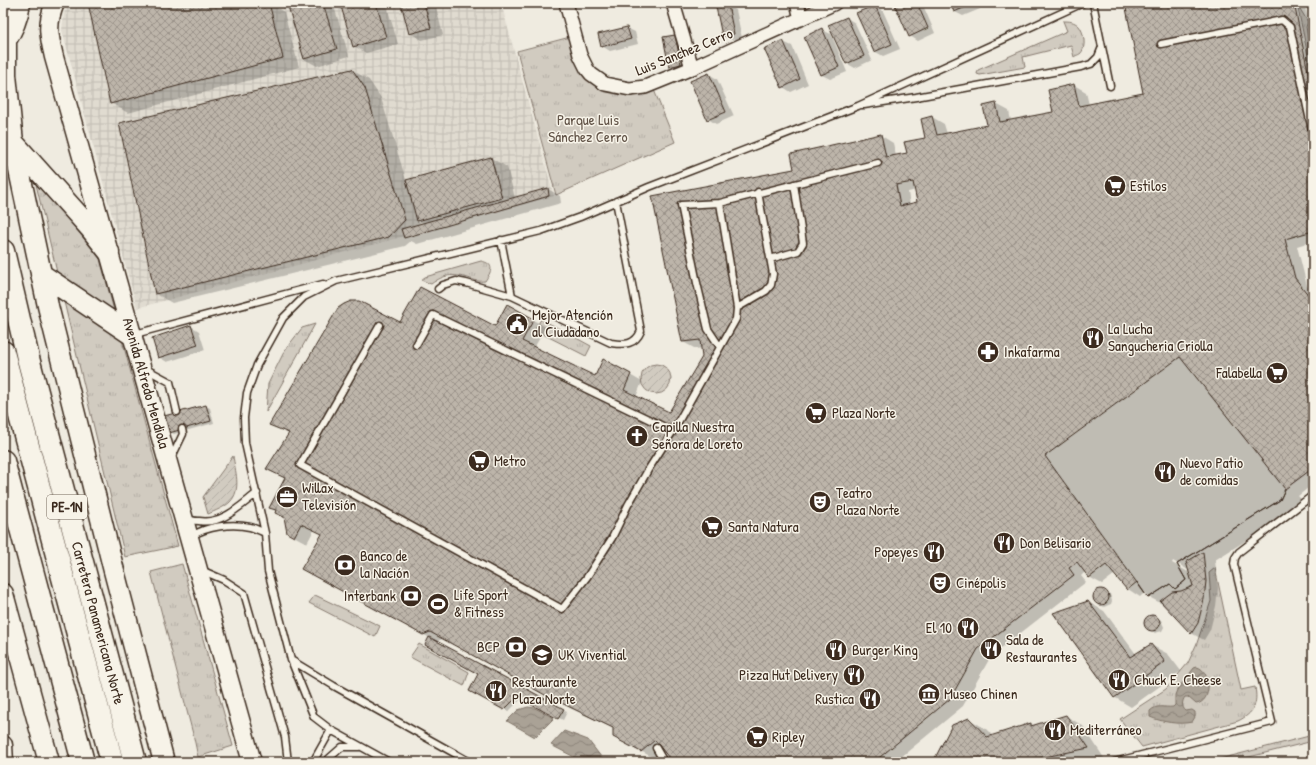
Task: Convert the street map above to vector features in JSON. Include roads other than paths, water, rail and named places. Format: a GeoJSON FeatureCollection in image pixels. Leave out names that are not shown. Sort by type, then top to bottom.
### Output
{"type":"FeatureCollection","features":[{"type":"Feature","properties":{"kind":"highway","name":"Carretera Panamericana Norte"},"geometry":{"type":"LineString","coordinates":[[3,251],[28,358],[135,762]]}},
{"type":"Feature","properties":{"kind":"highway"},"geometry":{"type":"LineString","coordinates":[[3,352],[112,762]]}},
{"type":"Feature","properties":{"kind":"highway"},"geometry":{"type":"LineString","coordinates":[[3,461],[83,762]]}},
{"type":"Feature","properties":{"kind":"main road"},"geometry":{"type":"LineString","coordinates":[[20,3],[16,20],[5,42],[6,75],[12,142],[41,274],[107,544],[164,762]]}},
{"type":"Feature","properties":{"kind":"main road","name":"Avenida Alfredo Mendiola"},"geometry":{"type":"LineString","coordinates":[[55,3],[50,14],[49,35],[252,762]]}},
{"type":"Feature","properties":{"kind":"main road"},"geometry":{"type":"LineString","coordinates":[[12,142],[90,228],[109,252]]}},
{"type":"Feature","properties":{"kind":"main road"},"geometry":{"type":"LineString","coordinates":[[41,274],[132,335]]}},
{"type":"Feature","properties":{"kind":"main road"},"geometry":{"type":"LineString","coordinates":[[3,594],[49,762]]}},
{"type":"Feature","properties":{"kind":"main road"},"geometry":{"type":"LineString","coordinates":[[3,745],[4,762]]}},
{"type":"Feature","properties":{"kind":"street","name":"Luis Sanchez Cerro"},"geometry":{"type":"LineString","coordinates":[[566,3],[576,43],[584,63],[591,74],[605,84],[625,89],[638,89],[652,85],[835,3]]}},
{"type":"Feature","properties":{"kind":"street"},"geometry":{"type":"LineString","coordinates":[[673,3],[692,68]]}},
{"type":"Feature","properties":{"kind":"street"},"geometry":{"type":"LineString","coordinates":[[797,3],[801,18]]}},
{"type":"Feature","properties":{"kind":"lane"},"geometry":{"type":"LineString","coordinates":[[132,335],[338,280],[541,231],[580,217],[616,201],[858,106],[1083,3]]}},
{"type":"Feature","properties":{"kind":"lane"},"geometry":{"type":"LineString","coordinates":[[1093,3],[1110,86]]}},
{"type":"Feature","properties":{"kind":"lane"},"geometry":{"type":"LineString","coordinates":[[1311,3],[1313,7]]}},
{"type":"Feature","properties":{"kind":"lane"},"geometry":{"type":"LineString","coordinates":[[1160,44],[1282,20],[1290,27],[1313,135]]}},
{"type":"Feature","properties":{"kind":"lane"},"geometry":{"type":"LineString","coordinates":[[858,106],[1081,67],[1091,64],[1098,57],[1102,47]]}},
{"type":"Feature","properties":{"kind":"lane"},"geometry":{"type":"LineString","coordinates":[[720,347],[708,329],[681,205],[720,202],[878,163]]}},
{"type":"Feature","properties":{"kind":"lane"},"geometry":{"type":"LineString","coordinates":[[770,258],[798,251],[803,243],[794,184]]}},
{"type":"Feature","properties":{"kind":"lane"},"geometry":{"type":"LineString","coordinates":[[737,308],[766,291],[771,285],[772,274],[770,258],[758,192]]}},
{"type":"Feature","properties":{"kind":"lane"},"geometry":{"type":"LineString","coordinates":[[438,289],[443,285],[456,281],[466,283],[512,296],[602,340],[620,345],[634,342],[641,331],[616,201]]}},
{"type":"Feature","properties":{"kind":"lane"},"geometry":{"type":"LineString","coordinates":[[380,325],[300,466],[562,609],[591,571],[612,538],[628,505],[648,470],[673,432],[736,319],[737,308],[720,202]]}},
{"type":"Feature","properties":{"kind":"lane"},"geometry":{"type":"LineString","coordinates":[[501,240],[512,296]]}},
{"type":"Feature","properties":{"kind":"lane"},"geometry":{"type":"LineString","coordinates":[[338,280],[304,297],[283,318],[255,372],[246,393],[244,418],[245,443],[265,533],[268,571],[291,660],[314,717],[331,730],[388,762]]}},
{"type":"Feature","properties":{"kind":"lane"},"geometry":{"type":"LineString","coordinates":[[416,345],[433,315],[673,432]]}},
{"type":"Feature","properties":{"kind":"lane"},"geometry":{"type":"LineString","coordinates":[[141,366],[170,382],[178,412]]}},
{"type":"Feature","properties":{"kind":"lane"},"geometry":{"type":"LineString","coordinates":[[168,464],[183,434],[182,429]]}},
{"type":"Feature","properties":{"kind":"lane"},"geometry":{"type":"LineString","coordinates":[[182,513],[190,520],[210,522],[226,517],[257,493]]}},
{"type":"Feature","properties":{"kind":"lane"},"geometry":{"type":"LineString","coordinates":[[1114,762],[1272,722],[1234,564],[1235,558],[1239,552],[1313,494]]}},
{"type":"Feature","properties":{"kind":"lane"},"geometry":{"type":"LineString","coordinates":[[190,540],[192,536],[198,532],[211,528],[233,526],[250,527],[265,533]]}},
{"type":"Feature","properties":{"kind":"lane"},"geometry":{"type":"LineString","coordinates":[[199,569],[224,580],[244,592],[285,737],[288,749],[288,762]]}},
{"type":"Feature","properties":{"kind":"lane"},"geometry":{"type":"LineString","coordinates":[[291,660],[334,686],[470,762]]}},
{"type":"Feature","properties":{"kind":"lane"},"geometry":{"type":"LineString","coordinates":[[314,762],[331,730]]}},
{"type":"Feature","properties":{"kind":"lane"},"geometry":{"type":"LineString","coordinates":[[325,762],[342,747],[361,747]]}},
{"type":"Feature","properties":{"kind":"lane"},"geometry":{"type":"LineString","coordinates":[[656,748],[664,762]]}},
{"type":"Feature","properties":{"kind":"water"},"geometry":{"type":"Polygon","coordinates":[[[1197,667],[1202,669],[1205,674],[1208,686],[1205,698],[1201,702],[1196,704],[1188,697],[1185,697],[1183,700],[1182,704],[1186,711],[1192,710],[1195,712],[1195,717],[1192,722],[1171,722],[1150,717],[1150,711],[1155,708],[1173,707],[1175,705],[1175,695],[1177,690],[1194,668],[1197,667]]]}},
{"type":"Feature","properties":{"kind":"water"},"geometry":{"type":"Polygon","coordinates":[[[528,707],[535,708],[554,718],[535,737],[507,721],[518,710],[528,707]]]}},
{"type":"Feature","properties":{"kind":"water"},"geometry":{"type":"Polygon","coordinates":[[[564,731],[588,740],[605,762],[584,762],[551,745],[564,731]]]}},
{"type":"Feature","properties":{"kind":"place","name":"Estilos"},"geometry":{"type":"Point","coordinates":[1115,186]}},
{"type":"Feature","properties":{"kind":"place","name":"Mejor Atención al Ciudadano"},"geometry":{"type":"Point","coordinates":[517,324]}},
{"type":"Feature","properties":{"kind":"place","name":"La Lucha Sangucheria Criolla"},"geometry":{"type":"Point","coordinates":[1093,338]}},
{"type":"Feature","properties":{"kind":"place","name":"Inkafarma"},"geometry":{"type":"Point","coordinates":[988,352]}},
{"type":"Feature","properties":{"kind":"place","name":"Falabella"},"geometry":{"type":"Point","coordinates":[1277,373]}},
{"type":"Feature","properties":{"kind":"place","name":"Plaza Norte"},"geometry":{"type":"Point","coordinates":[816,413]}},
{"type":"Feature","properties":{"kind":"place","name":"Capilla Nuestra Señora de Loreto"},"geometry":{"type":"Point","coordinates":[637,436]}},
{"type":"Feature","properties":{"kind":"place","name":"Metro"},"geometry":{"type":"Point","coordinates":[479,461]}},
{"type":"Feature","properties":{"kind":"place","name":"Nuevo Patio de comidas"},"geometry":{"type":"Point","coordinates":[1165,472]}},
{"type":"Feature","properties":{"kind":"place","name":"Willax Televisión"},"geometry":{"type":"Point","coordinates":[287,497]}},
{"type":"Feature","properties":{"kind":"place","name":"Teatro Plaza Norte"},"geometry":{"type":"Point","coordinates":[820,502]}},
{"type":"Feature","properties":{"kind":"place","name":"Santa Natura"},"geometry":{"type":"Point","coordinates":[712,527]}},
{"type":"Feature","properties":{"kind":"place","name":"Don Belisario"},"geometry":{"type":"Point","coordinates":[1004,543]}},
{"type":"Feature","properties":{"kind":"place","name":"Popeyes"},"geometry":{"type":"Point","coordinates":[934,552]}},
{"type":"Feature","properties":{"kind":"place","name":"Banco de la Nación"},"geometry":{"type":"Point","coordinates":[345,565]}},
{"type":"Feature","properties":{"kind":"place","name":"Cinépolis"},"geometry":{"type":"Point","coordinates":[940,583]}},
{"type":"Feature","properties":{"kind":"place","name":"Interbank"},"geometry":{"type":"Point","coordinates":[411,596]}},
{"type":"Feature","properties":{"kind":"place","name":"Life Sport & Fitness"},"geometry":{"type":"Point","coordinates":[438,604]}},
{"type":"Feature","properties":{"kind":"place","name":"El 10"},"geometry":{"type":"Point","coordinates":[968,628]}},
{"type":"Feature","properties":{"kind":"place","name":"BCP"},"geometry":{"type":"Point","coordinates":[516,647]}},
{"type":"Feature","properties":{"kind":"place","name":"Sala de Restaurantes"},"geometry":{"type":"Point","coordinates":[991,649]}},
{"type":"Feature","properties":{"kind":"place","name":"Burger King"},"geometry":{"type":"Point","coordinates":[836,650]}},
{"type":"Feature","properties":{"kind":"place","name":"UK Vivential"},"geometry":{"type":"Point","coordinates":[542,655]}},
{"type":"Feature","properties":{"kind":"place","name":"Pizza Hut Delivery"},"geometry":{"type":"Point","coordinates":[854,675]}},
{"type":"Feature","properties":{"kind":"place","name":"Chuck E. Cheese"},"geometry":{"type":"Point","coordinates":[1119,680]}},
{"type":"Feature","properties":{"kind":"place","name":"Restaurante Plaza Norte"},"geometry":{"type":"Point","coordinates":[496,691]}},
{"type":"Feature","properties":{"kind":"place","name":"Museo Chinen"},"geometry":{"type":"Point","coordinates":[929,694]}},
{"type":"Feature","properties":{"kind":"place","name":"Rustica"},"geometry":{"type":"Point","coordinates":[870,699]}},
{"type":"Feature","properties":{"kind":"place","name":"Mediterráneo"},"geometry":{"type":"Point","coordinates":[1055,730]}},
{"type":"Feature","properties":{"kind":"place","name":"Ripley"},"geometry":{"type":"Point","coordinates":[757,737]}},
{"type":"Feature","properties":{"kind":"park label","name":"Parque Luis Sánchez Cerro"},"geometry":{"type":"Point","coordinates":[588,128]}}]}
